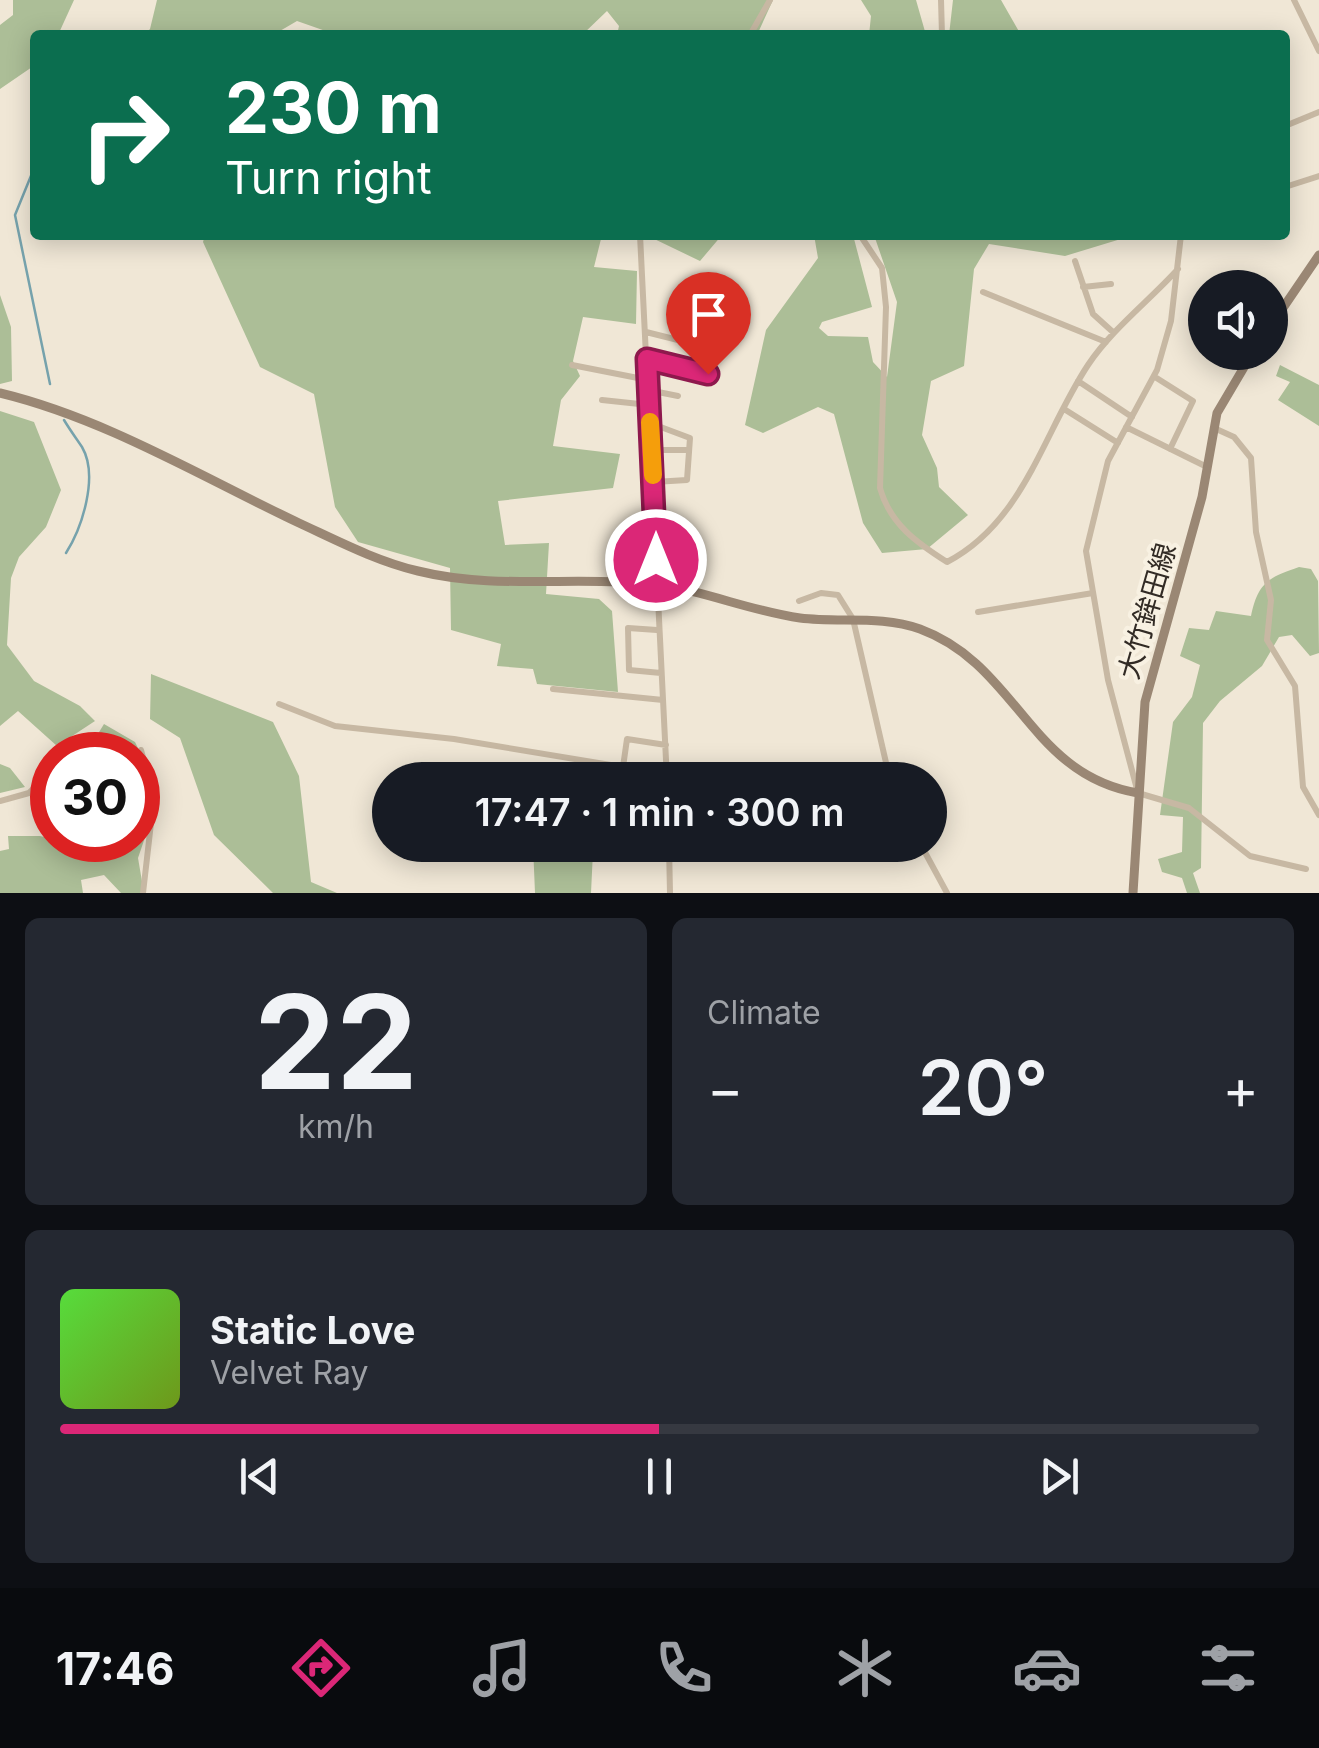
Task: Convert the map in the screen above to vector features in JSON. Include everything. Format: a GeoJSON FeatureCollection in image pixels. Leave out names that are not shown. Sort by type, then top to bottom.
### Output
{"type":"FeatureCollection","features":[{"type":"Feature","properties":{"kind":"street"},"geometry":{"type":"LineString","coordinates":[[753,30],[770,0]]}},
{"type":"Feature","properties":{"kind":"street"},"geometry":{"type":"LineString","coordinates":[[942,0],[942,30]]}},
{"type":"Feature","properties":{"kind":"street"},"geometry":{"type":"LineString","coordinates":[[1294,0],[1319,51]]}},
{"type":"Feature","properties":{"kind":"street"},"geometry":{"type":"LineString","coordinates":[[1290,124],[1319,112]]}},
{"type":"Feature","properties":{"kind":"street"},"geometry":{"type":"LineString","coordinates":[[1290,185],[1319,176]]}},
{"type":"Feature","properties":{"kind":"street"},"geometry":{"type":"LineString","coordinates":[[640,240],[666,762]]}},
{"type":"Feature","properties":{"kind":"street"},"geometry":{"type":"LineString","coordinates":[[863,240],[882,268],[886,307],[880,488],[886,508],[900,526],[948,562],[974,548],[1014,502],[1078,381],[1114,333],[1178,269]]}},
{"type":"Feature","properties":{"kind":"street"},"geometry":{"type":"LineString","coordinates":[[1138,794],[1108,680],[1086,551],[1108,462],[1154,377],[1171,320],[1180,240]]}},
{"type":"Feature","properties":{"kind":"street"},"geometry":{"type":"LineString","coordinates":[[1288,300],[1319,254]]}},
{"type":"Feature","properties":{"kind":"street"},"geometry":{"type":"LineString","coordinates":[[1074,261],[1092,314],[1114,333]]}},
{"type":"Feature","properties":{"kind":"street"},"geometry":{"type":"LineString","coordinates":[[1083,286],[1112,284]]}},
{"type":"Feature","properties":{"kind":"street"},"geometry":{"type":"LineString","coordinates":[[982,292],[1106,342]]}},
{"type":"Feature","properties":{"kind":"street"},"geometry":{"type":"LineString","coordinates":[[646,332],[714,349]]}},
{"type":"Feature","properties":{"kind":"street"},"geometry":{"type":"LineString","coordinates":[[647,359],[708,374]]}},
{"type":"Feature","properties":{"kind":"street"},"geometry":{"type":"LineString","coordinates":[[572,365],[648,380]]}},
{"type":"Feature","properties":{"kind":"street","name":"大竹鉾田線"},"geometry":{"type":"LineString","coordinates":[[1133,893],[1145,702],[1222,399],[1241,370]]}},
{"type":"Feature","properties":{"kind":"street"},"geometry":{"type":"LineString","coordinates":[[1154,377],[1193,401],[1170,449]]}},
{"type":"Feature","properties":{"kind":"street"},"geometry":{"type":"LineString","coordinates":[[1078,381],[1132,417]]}},
{"type":"Feature","properties":{"kind":"street"},"geometry":{"type":"LineString","coordinates":[[648,390],[678,396]]}},
{"type":"Feature","properties":{"kind":"street"},"geometry":{"type":"LineString","coordinates":[[0,393],[80,420],[396,565],[468,579],[655,584],[801,618],[909,625],[950,644],[994,680],[1074,771],[1105,786],[1189,808],[1250,856],[1306,870]]}},
{"type":"Feature","properties":{"kind":"street"},"geometry":{"type":"LineString","coordinates":[[602,400],[649,405]]}},
{"type":"Feature","properties":{"kind":"street"},"geometry":{"type":"LineString","coordinates":[[1064,409],[1118,443]]}},
{"type":"Feature","properties":{"kind":"street"},"geometry":{"type":"LineString","coordinates":[[650,423],[690,438],[686,480],[654,482]]}},
{"type":"Feature","properties":{"kind":"street"},"geometry":{"type":"LineString","coordinates":[[1126,428],[1207,467]]}},
{"type":"Feature","properties":{"kind":"street"},"geometry":{"type":"LineString","coordinates":[[1214,428],[1234,437],[1252,458],[1256,532],[1271,600],[1267,640],[1295,686],[1303,788],[1319,815]]}},
{"type":"Feature","properties":{"kind":"street"},"geometry":{"type":"LineString","coordinates":[[651,450],[689,450]]}},
{"type":"Feature","properties":{"kind":"street"},"geometry":{"type":"LineString","coordinates":[[798,600],[821,593],[838,595],[852,619],[884,762]]}},
{"type":"Feature","properties":{"kind":"street"},"geometry":{"type":"LineString","coordinates":[[978,612],[1093,593]]}},
{"type":"Feature","properties":{"kind":"street"},"geometry":{"type":"LineString","coordinates":[[657,630],[628,628],[629,670],[660,673]]}},
{"type":"Feature","properties":{"kind":"street"},"geometry":{"type":"LineString","coordinates":[[553,689],[664,700]]}},
{"type":"Feature","properties":{"kind":"street"},"geometry":{"type":"LineString","coordinates":[[278,704],[335,726],[454,739],[593,762]]}},
{"type":"Feature","properties":{"kind":"street"},"geometry":{"type":"LineString","coordinates":[[624,762],[627,739],[666,745]]}},
{"type":"Feature","properties":{"kind":"street"},"geometry":{"type":"LineString","coordinates":[[0,802],[30,792]]}},
{"type":"Feature","properties":{"kind":"street"},"geometry":{"type":"LineString","coordinates":[[143,893],[147,862]]}},
{"type":"Feature","properties":{"kind":"street"},"geometry":{"type":"LineString","coordinates":[[669,862],[670,893]]}},
{"type":"Feature","properties":{"kind":"street"},"geometry":{"type":"LineString","coordinates":[[931,862],[947,893]]}},
{"type":"Feature","properties":{"kind":"green space"},"geometry":{"type":"Polygon","coordinates":[[[13,0],[74,0],[60,30],[30,30],[30,68],[0,89],[0,25],[13,15],[13,0]]]}},
{"type":"Feature","properties":{"kind":"green space"},"geometry":{"type":"Polygon","coordinates":[[[157,0],[773,0],[759,30],[618,30],[607,11],[587,30],[323,30],[297,21],[282,30],[150,29],[157,0]]]}},
{"type":"Feature","properties":{"kind":"green space"},"geometry":{"type":"Polygon","coordinates":[[[861,0],[916,0],[925,30],[870,30],[871,16],[861,0]]]}},
{"type":"Feature","properties":{"kind":"green space"},"geometry":{"type":"Polygon","coordinates":[[[953,0],[1001,0],[1018,30],[950,30],[953,0]]]}},
{"type":"Feature","properties":{"kind":"green space"},"geometry":{"type":"Polygon","coordinates":[[[601,240],[594,267],[637,271],[636,324],[583,317],[573,361],[580,376],[561,400],[553,446],[620,454],[613,488],[498,501],[505,545],[549,543],[546,594],[599,599],[612,611],[618,692],[537,684],[533,669],[497,666],[501,644],[451,630],[450,568],[358,542],[335,507],[314,394],[260,367],[203,242],[601,240]]]}},
{"type":"Feature","properties":{"kind":"green space"},"geometry":{"type":"Polygon","coordinates":[[[656,240],[718,240],[700,261],[656,240]]]}},
{"type":"Feature","properties":{"kind":"green space"},"geometry":{"type":"Polygon","coordinates":[[[815,240],[854,240],[872,307],[822,322],[819,328],[828,336],[868,337],[873,362],[887,377],[897,302],[876,240],[1118,240],[1065,256],[989,244],[974,269],[964,366],[931,381],[922,435],[937,468],[939,487],[968,515],[927,549],[882,553],[863,523],[834,414],[818,407],[763,433],[745,425],[766,330],[818,258],[815,240]]]}},
{"type":"Feature","properties":{"kind":"green space"},"geometry":{"type":"Polygon","coordinates":[[[0,295],[11,327],[12,381],[0,384],[0,295]]]}},
{"type":"Feature","properties":{"kind":"green space"},"geometry":{"type":"Polygon","coordinates":[[[1288,369],[1319,385],[1319,426],[1278,400],[1290,382],[1276,376],[1278,370],[1288,369]]]}},
{"type":"Feature","properties":{"kind":"green space"},"geometry":{"type":"Polygon","coordinates":[[[0,411],[34,422],[61,490],[46,527],[19,557],[11,578],[7,645],[34,681],[80,706],[95,721],[78,732],[41,732],[18,711],[0,726],[0,411]]]}},
{"type":"Feature","properties":{"kind":"green space"},"geometry":{"type":"Polygon","coordinates":[[[1299,567],[1311,569],[1318,581],[1319,653],[1310,656],[1292,635],[1279,637],[1262,666],[1220,701],[1203,723],[1201,868],[1193,873],[1200,893],[1187,893],[1182,878],[1162,872],[1158,859],[1182,852],[1183,817],[1160,815],[1173,722],[1192,697],[1200,665],[1180,656],[1189,628],[1209,630],[1216,611],[1251,616],[1266,583],[1299,567]]]}},
{"type":"Feature","properties":{"kind":"green space"},"geometry":{"type":"Polygon","coordinates":[[[151,674],[273,722],[299,776],[311,882],[337,893],[273,893],[214,835],[180,738],[150,719],[151,674]]]}},
{"type":"Feature","properties":{"kind":"green space"},"geometry":{"type":"Polygon","coordinates":[[[104,724],[118,732],[99,732],[104,724]]]}},
{"type":"Feature","properties":{"kind":"green space"},"geometry":{"type":"Polygon","coordinates":[[[0,764],[10,768],[25,787],[0,793],[0,764]]]}},
{"type":"Feature","properties":{"kind":"green space"},"geometry":{"type":"Polygon","coordinates":[[[8,836],[30,836],[30,862],[139,862],[144,893],[121,893],[104,875],[81,880],[83,893],[0,893],[0,851],[9,849],[8,836]]]}},
{"type":"Feature","properties":{"kind":"green space"},"geometry":{"type":"Polygon","coordinates":[[[534,862],[592,862],[591,893],[535,893],[534,862]]]}},
{"type":"Feature","properties":{"kind":"waterway"},"geometry":{"type":"LineString","coordinates":[[30,178],[15,215],[50,384]]}},
{"type":"Feature","properties":{"kind":"waterway"},"geometry":{"type":"LineString","coordinates":[[64,420],[82,447],[89,472],[83,516],[66,553]]}},
{"type":"Feature","properties":{"kind":"slow traffic"},"geometry":{"type":"LineString","coordinates":[[650,422],[653,475]]}},
{"type":"Feature","properties":{"kind":"route"},"geometry":{"type":"LineString","coordinates":[[656,560],[658,534],[647,359],[708,374]]}}]}
